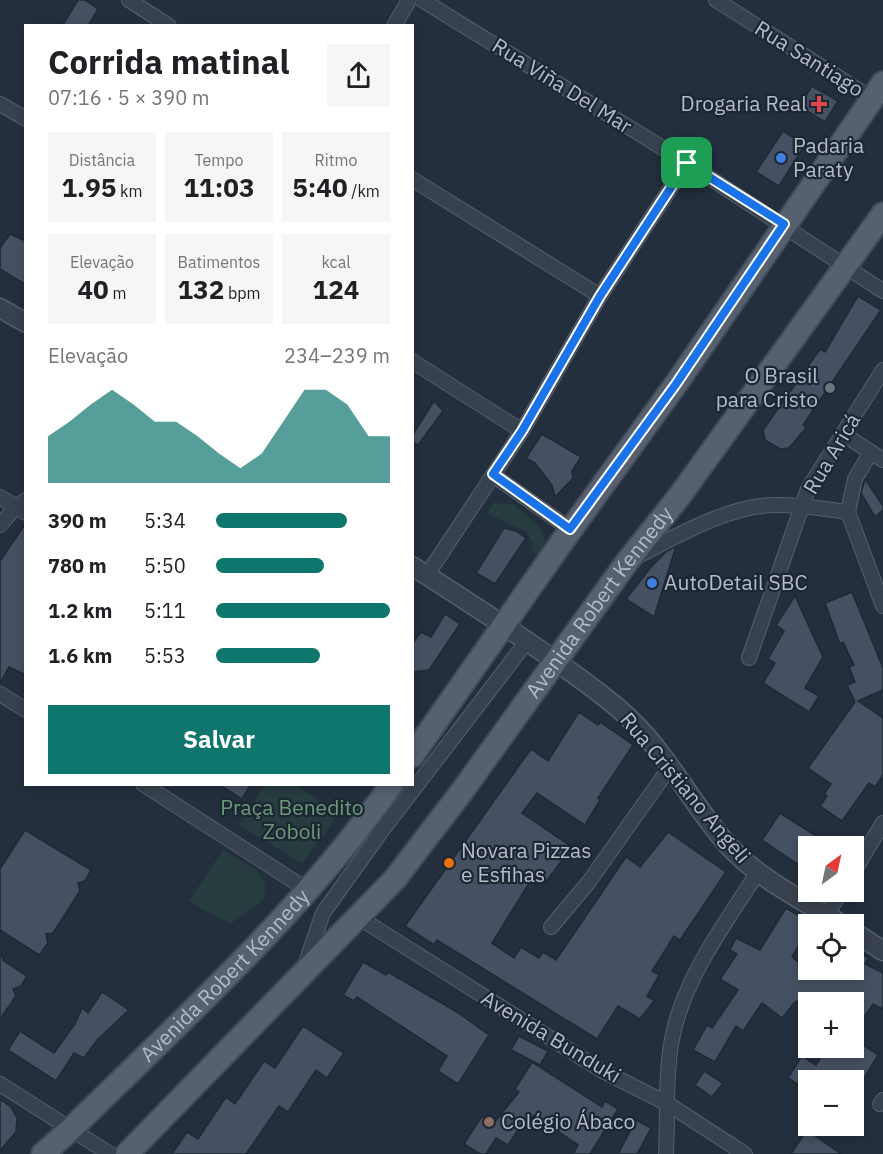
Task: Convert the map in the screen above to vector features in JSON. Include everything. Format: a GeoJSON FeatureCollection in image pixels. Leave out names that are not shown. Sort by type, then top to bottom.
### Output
{"type":"FeatureCollection","features":[{"type":"Feature","properties":{"kind":"main road"},"geometry":{"type":"LineString","coordinates":[[414,753],[570,529],[676,384],[877,91]]}},
{"type":"Feature","properties":{"kind":"main road","name":"Avenida Robert Kennedy"},"geometry":{"type":"LineString","coordinates":[[127,1154],[395,879],[463,790],[627,562],[681,495],[844,265],[883,214]]}},
{"type":"Feature","properties":{"kind":"main road","name":"Avenida Robert Kennedy"},"geometry":{"type":"LineString","coordinates":[[43,1154],[71,1130],[248,957],[341,853],[391,786]]}},
{"type":"Feature","properties":{"kind":"street"},"geometry":{"type":"LineString","coordinates":[[129,0],[167,24]]}},
{"type":"Feature","properties":{"kind":"street"},"geometry":{"type":"LineString","coordinates":[[394,24],[409,0]]}},
{"type":"Feature","properties":{"kind":"street","name":"Rua Viña Del Mar"},"geometry":{"type":"LineString","coordinates":[[422,0],[784,224],[883,291]]}},
{"type":"Feature","properties":{"kind":"street","name":"Rua Santiago"},"geometry":{"type":"LineString","coordinates":[[716,0],[877,91]]}},
{"type":"Feature","properties":{"kind":"street"},"geometry":{"type":"LineString","coordinates":[[0,104],[24,118]]}},
{"type":"Feature","properties":{"kind":"street"},"geometry":{"type":"LineString","coordinates":[[420,571],[493,474],[522,431],[600,296],[687,163]]}},
{"type":"Feature","properties":{"kind":"street"},"geometry":{"type":"LineString","coordinates":[[414,180],[600,296]]}},
{"type":"Feature","properties":{"kind":"street"},"geometry":{"type":"LineString","coordinates":[[0,308],[24,322]]}},
{"type":"Feature","properties":{"kind":"street"},"geometry":{"type":"LineString","coordinates":[[414,362],[522,431]]}},
{"type":"Feature","properties":{"kind":"street","name":"Rua Aricá"},"geometry":{"type":"LineString","coordinates":[[748,658],[808,489],[883,370]]}},
{"type":"Feature","properties":{"kind":"street"},"geometry":{"type":"LineString","coordinates":[[843,434],[883,460]]}},
{"type":"Feature","properties":{"kind":"street","name":"Rua Aricá"},"geometry":{"type":"LineString","coordinates":[[801,507],[848,512],[855,479],[871,452]]}},
{"type":"Feature","properties":{"kind":"street"},"geometry":{"type":"LineString","coordinates":[[493,474],[570,529]]}},
{"type":"Feature","properties":{"kind":"street"},"geometry":{"type":"LineString","coordinates":[[0,497],[22,507],[0,525]]}},
{"type":"Feature","properties":{"kind":"street"},"geometry":{"type":"LineString","coordinates":[[627,562],[689,529],[716,519],[773,505],[801,507]]}},
{"type":"Feature","properties":{"kind":"street"},"geometry":{"type":"LineString","coordinates":[[848,512],[883,606]]}},
{"type":"Feature","properties":{"kind":"street","name":"Rua Cristiano Angeli"},"geometry":{"type":"LineString","coordinates":[[420,571],[528,640],[631,720],[670,766],[728,845],[758,872],[824,914]]}},
{"type":"Feature","properties":{"kind":"street","name":"Avenida Robert Kennedy"},"geometry":{"type":"LineString","coordinates":[[300,978],[324,913],[388,823],[528,640]]}},
{"type":"Feature","properties":{"kind":"street"},"geometry":{"type":"LineString","coordinates":[[0,694],[24,709]]}},
{"type":"Feature","properties":{"kind":"street"},"geometry":{"type":"LineString","coordinates":[[551,927],[588,883],[670,766]]}},
{"type":"Feature","properties":{"kind":"street"},"geometry":{"type":"LineString","coordinates":[[145,786],[309,891]]}},
{"type":"Feature","properties":{"kind":"street"},"geometry":{"type":"LineString","coordinates":[[864,855],[883,824]]}},
{"type":"Feature","properties":{"kind":"street"},"geometry":{"type":"LineString","coordinates":[[666,1154],[672,1039],[689,986],[758,872]]}},
{"type":"Feature","properties":{"kind":"street","name":"Avenida Bunduki"},"geometry":{"type":"LineString","coordinates":[[358,917],[601,1070],[668,1104],[745,1154]]}},
{"type":"Feature","properties":{"kind":"street"},"geometry":{"type":"LineString","coordinates":[[864,939],[883,951]]}},
{"type":"Feature","properties":{"kind":"street"},"geometry":{"type":"LineString","coordinates":[[0,1084],[110,1154]]}},
{"type":"Feature","properties":{"kind":"green space"},"geometry":{"type":"Polygon","coordinates":[[[494,503],[513,504],[540,528],[545,541],[540,555],[530,551],[533,544],[527,532],[487,514],[494,503]]]}},
{"type":"Feature","properties":{"kind":"green space","name":"Praça Benedito Zoboli"},"geometry":{"type":"Polygon","coordinates":[[[264,786],[297,786],[339,814],[302,863],[239,825],[264,786]]]}},
{"type":"Feature","properties":{"kind":"green space"},"geometry":{"type":"Polygon","coordinates":[[[223,850],[246,863],[260,875],[266,889],[257,905],[230,924],[189,901],[223,850]]]}},
{"type":"Feature","properties":{"kind":"building"},"geometry":{"type":"Polygon","coordinates":[[[78,0],[85,0],[98,9],[89,24],[63,24],[78,0]]]}},
{"type":"Feature","properties":{"kind":"building","name":"Drogaria Real"},"geometry":{"type":"Polygon","coordinates":[[[812,86],[838,101],[825,122],[799,106],[812,86]]]}},
{"type":"Feature","properties":{"kind":"building","name":"Padaria Paraty"},"geometry":{"type":"Polygon","coordinates":[[[783,131],[805,145],[779,186],[756,172],[783,131]]]}},
{"type":"Feature","properties":{"kind":"building"},"geometry":{"type":"Polygon","coordinates":[[[10,234],[24,240],[24,284],[0,269],[0,248],[10,234]]]}},
{"type":"Feature","properties":{"kind":"building"},"geometry":{"type":"Polygon","coordinates":[[[858,296],[881,310],[803,425],[806,428],[789,448],[780,449],[765,440],[763,430],[820,349],[825,352],[858,296]]]}},
{"type":"Feature","properties":{"kind":"building"},"geometry":{"type":"Polygon","coordinates":[[[434,401],[443,411],[418,445],[414,442],[414,433],[434,401]]]}},
{"type":"Feature","properties":{"kind":"building"},"geometry":{"type":"Polygon","coordinates":[[[542,434],[581,457],[572,471],[573,478],[555,497],[552,485],[535,463],[526,458],[542,434]]]}},
{"type":"Feature","properties":{"kind":"building"},"geometry":{"type":"Polygon","coordinates":[[[865,479],[883,506],[883,510],[875,517],[861,493],[865,479]]]}},
{"type":"Feature","properties":{"kind":"building"},"geometry":{"type":"Polygon","coordinates":[[[24,526],[24,674],[9,667],[0,683],[0,561],[24,526]]]}},
{"type":"Feature","properties":{"kind":"building"},"geometry":{"type":"Polygon","coordinates":[[[504,528],[516,531],[526,538],[495,584],[476,573],[504,528]]]}},
{"type":"Feature","properties":{"kind":"building","name":"AutoDetail SBC"},"geometry":{"type":"Polygon","coordinates":[[[676,546],[654,617],[626,599],[651,567],[667,551],[676,546]]]}},
{"type":"Feature","properties":{"kind":"building"},"geometry":{"type":"Polygon","coordinates":[[[852,592],[883,668],[883,690],[858,701],[883,718],[883,775],[875,787],[869,783],[842,821],[820,806],[831,784],[808,768],[855,702],[847,685],[855,682],[849,667],[854,665],[843,642],[840,644],[825,603],[852,592]]]}},
{"type":"Feature","properties":{"kind":"building"},"geometry":{"type":"Polygon","coordinates":[[[795,596],[823,657],[805,688],[819,696],[809,712],[763,683],[775,663],[768,659],[784,631],[776,625],[795,596]]]}},
{"type":"Feature","properties":{"kind":"building"},"geometry":{"type":"Polygon","coordinates":[[[445,614],[460,624],[429,670],[414,672],[414,641],[421,632],[431,637],[445,614]]]}},
{"type":"Feature","properties":{"kind":"building"},"geometry":{"type":"Polygon","coordinates":[[[579,712],[598,725],[600,722],[633,745],[598,798],[600,800],[585,825],[537,793],[522,813],[572,847],[545,883],[534,875],[492,943],[514,958],[521,947],[539,958],[543,952],[556,960],[626,857],[640,867],[668,832],[726,872],[680,940],[674,936],[652,971],[659,975],[647,996],[654,1001],[640,1019],[618,1006],[597,1039],[437,940],[434,945],[405,926],[531,749],[548,761],[579,712]]]}},
{"type":"Feature","properties":{"kind":"building"},"geometry":{"type":"Polygon","coordinates":[[[221,786],[250,786],[242,799],[221,786]]]}},
{"type":"Feature","properties":{"kind":"building"},"geometry":{"type":"Polygon","coordinates":[[[780,813],[816,836],[798,836],[798,864],[762,840],[780,813]]]}},
{"type":"Feature","properties":{"kind":"building"},"geometry":{"type":"Polygon","coordinates":[[[25,830],[91,870],[85,881],[78,883],[80,891],[53,933],[46,934],[48,943],[39,955],[0,930],[0,869],[25,830]]]}},
{"type":"Feature","properties":{"kind":"building"},"geometry":{"type":"Polygon","coordinates":[[[786,908],[798,915],[798,947],[792,957],[798,962],[798,980],[864,980],[864,955],[868,958],[865,964],[883,973],[883,1009],[873,1004],[864,1017],[864,992],[798,992],[798,1002],[796,1001],[782,1018],[762,1003],[743,1031],[736,1026],[715,1062],[693,1050],[707,1025],[712,1028],[738,990],[720,979],[737,954],[730,950],[736,938],[760,950],[786,908]]]}},
{"type":"Feature","properties":{"kind":"building"},"geometry":{"type":"Polygon","coordinates":[[[2,956],[4,961],[27,976],[21,986],[13,989],[16,996],[0,1019],[0,957],[2,956]]]}},
{"type":"Feature","properties":{"kind":"building"},"geometry":{"type":"Polygon","coordinates":[[[363,962],[386,975],[388,972],[457,1012],[489,1035],[458,1084],[438,1071],[447,1056],[357,997],[354,1001],[343,995],[363,962]]]}},
{"type":"Feature","properties":{"kind":"building"},"geometry":{"type":"Polygon","coordinates":[[[102,992],[129,1010],[97,1040],[84,1058],[74,1053],[56,1081],[8,1050],[20,1031],[54,1053],[75,1024],[82,1008],[88,1013],[102,992]]]}},
{"type":"Feature","properties":{"kind":"building"},"geometry":{"type":"Polygon","coordinates":[[[303,1026],[344,1053],[327,1078],[316,1070],[288,1112],[279,1106],[246,1154],[172,1154],[187,1132],[198,1139],[226,1097],[235,1104],[264,1061],[275,1068],[303,1026]]]}},
{"type":"Feature","properties":{"kind":"building"},"geometry":{"type":"Polygon","coordinates":[[[519,1036],[548,1051],[540,1065],[511,1050],[519,1036]]]}},
{"type":"Feature","properties":{"kind":"building"},"geometry":{"type":"Polygon","coordinates":[[[864,1046],[878,1055],[864,1078],[864,1070],[798,1070],[798,1084],[788,1078],[801,1058],[805,1058],[816,1065],[820,1058],[864,1058],[864,1046]]]}},
{"type":"Feature","properties":{"kind":"building"},"geometry":{"type":"Polygon","coordinates":[[[532,1062],[602,1107],[605,1101],[618,1109],[590,1154],[573,1154],[578,1145],[534,1115],[533,1118],[528,1115],[508,1145],[496,1138],[486,1154],[480,1154],[464,1144],[482,1116],[494,1123],[519,1092],[515,1089],[532,1062]]]}},
{"type":"Feature","properties":{"kind":"building"},"geometry":{"type":"Polygon","coordinates":[[[704,1071],[723,1083],[712,1097],[695,1085],[704,1071]]]}},
{"type":"Feature","properties":{"kind":"building"},"geometry":{"type":"Polygon","coordinates":[[[0,1099],[11,1107],[17,1118],[16,1132],[0,1151],[0,1099]]]}},
{"type":"Feature","properties":{"kind":"building"},"geometry":{"type":"Polygon","coordinates":[[[636,1120],[651,1128],[637,1154],[618,1154],[636,1120]]]}},
{"type":"Feature","properties":{"kind":"building"},"geometry":{"type":"Polygon","coordinates":[[[803,1136],[816,1136],[841,1154],[791,1154],[803,1136]]]}},
{"type":"Feature","properties":{"kind":"place","name":"Drogaria Real"},"geometry":{"type":"Point","coordinates":[819,104]}},
{"type":"Feature","properties":{"kind":"place","name":"Padaria Paraty"},"geometry":{"type":"Point","coordinates":[781,158]}},
{"type":"Feature","properties":{"kind":"place","name":"O Brasil para Cristo"},"geometry":{"type":"Point","coordinates":[830,388]}},
{"type":"Feature","properties":{"kind":"place","name":"AutoDetail SBC"},"geometry":{"type":"Point","coordinates":[652,583]}},
{"type":"Feature","properties":{"kind":"place","name":"Novara Pizzas e Esfihas"},"geometry":{"type":"Point","coordinates":[449,863]}},
{"type":"Feature","properties":{"kind":"place","name":"Colégio Ábaco"},"geometry":{"type":"Point","coordinates":[489,1122]}},
{"type":"Feature","properties":{"kind":"route"},"geometry":{"type":"LineString","coordinates":[[687,163],[784,224],[676,384],[570,529],[493,474],[522,431],[600,296],[687,163]]}}]}
